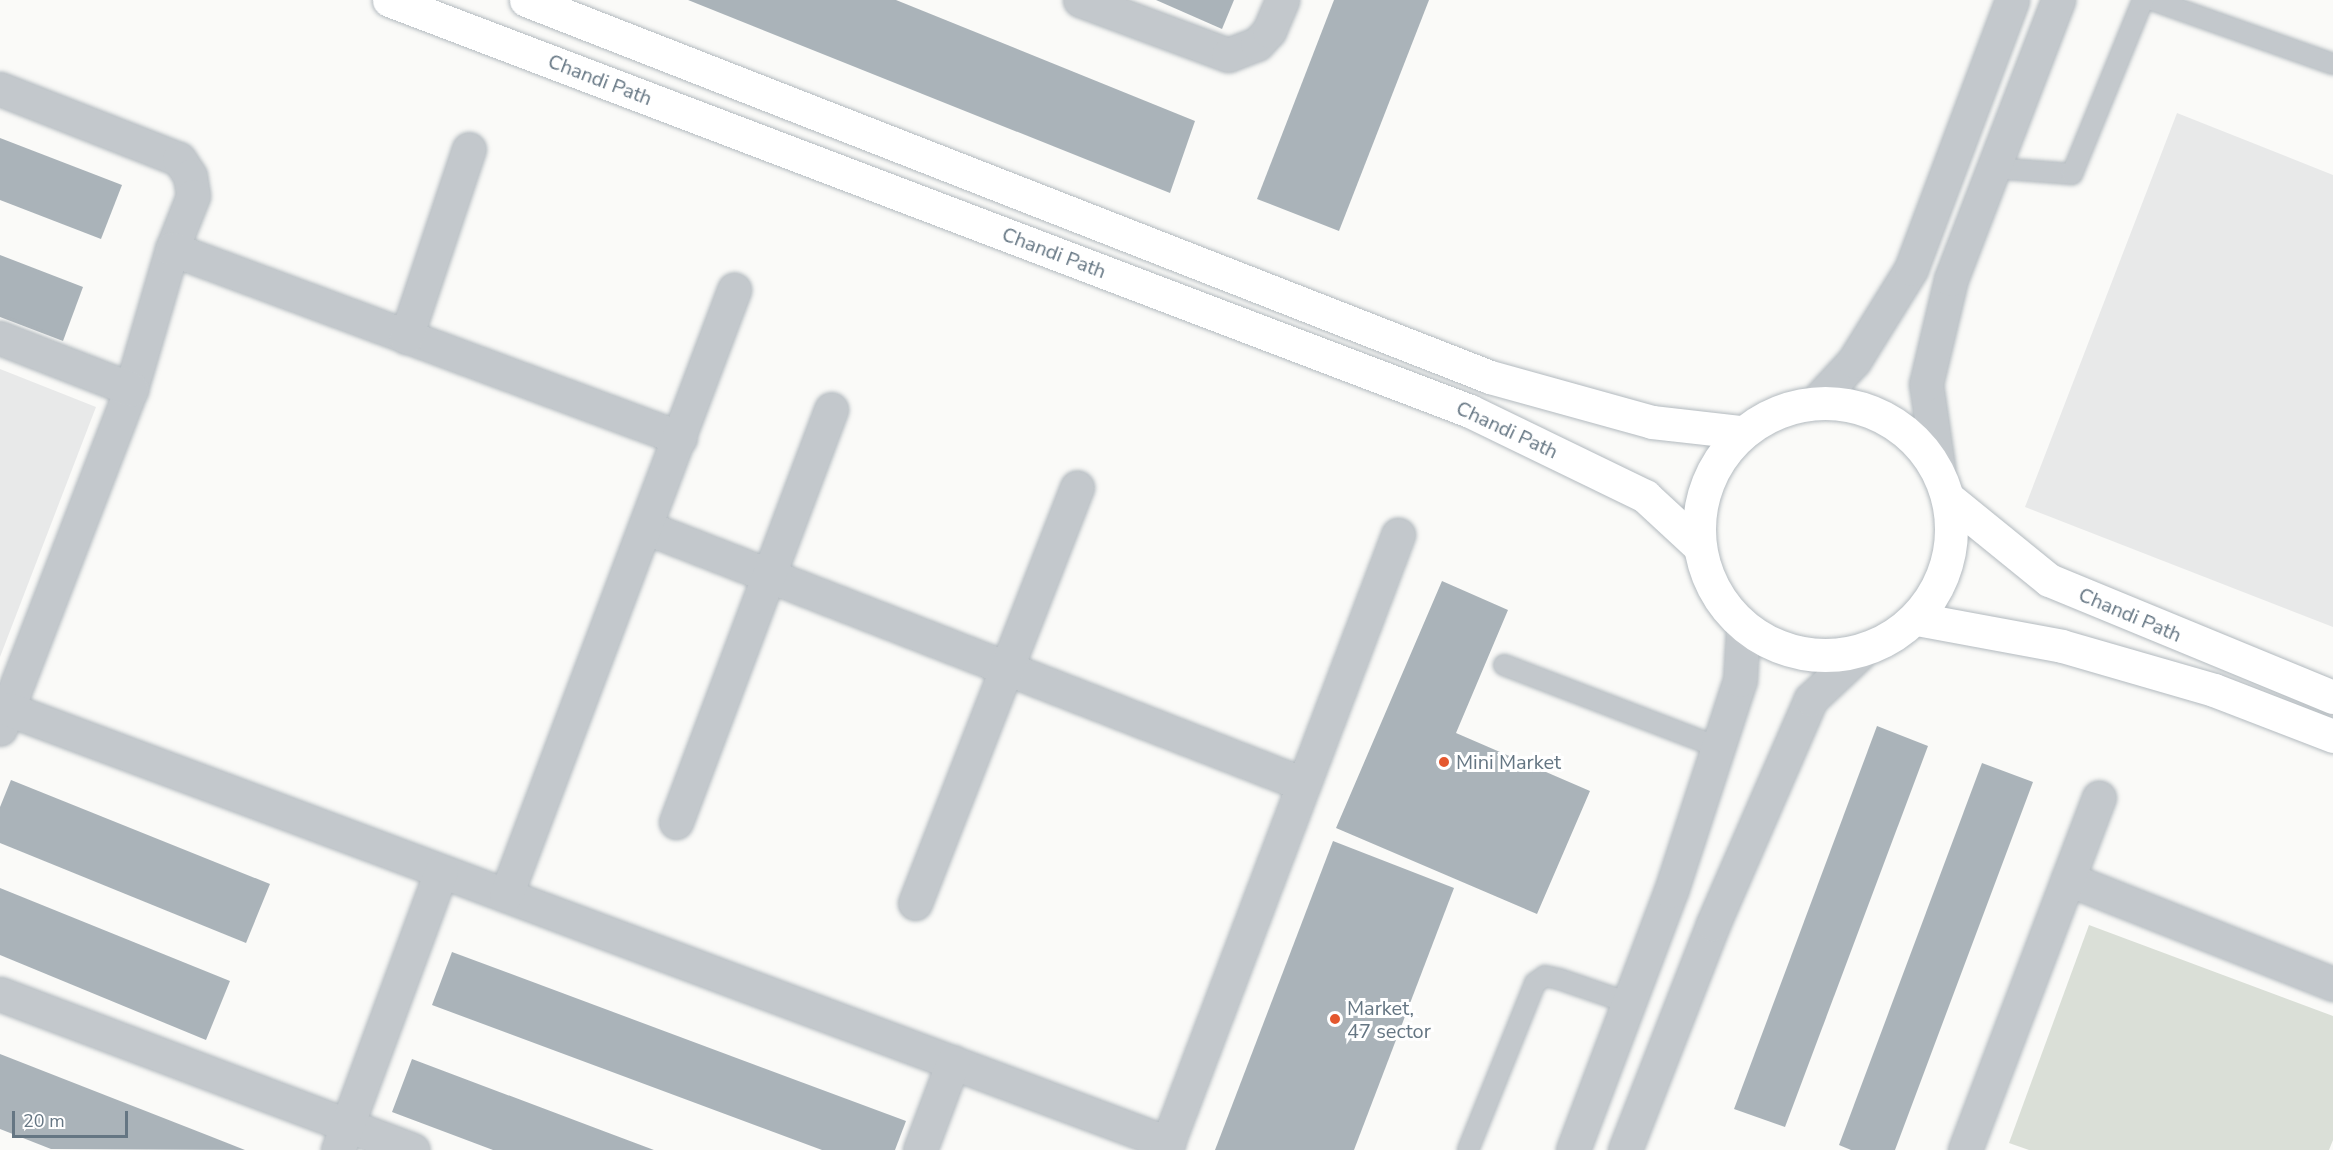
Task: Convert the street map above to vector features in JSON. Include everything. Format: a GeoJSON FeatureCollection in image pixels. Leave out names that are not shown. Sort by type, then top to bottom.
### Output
{"type":"FeatureCollection","features":[{"type":"Feature","properties":{"kind":"main road","name":"Chandi Path"},"geometry":{"type":"LineString","coordinates":[[389,0],[1470,411],[1645,496],[1698,545]]}},
{"type":"Feature","properties":{"kind":"main road","name":"Chandi Path"},"geometry":{"type":"LineString","coordinates":[[526,0],[1491,377],[1652,422],[1741,432]]}},
{"type":"Feature","properties":{"kind":"main road","name":"Chandi Path"},"geometry":{"type":"LineString","coordinates":[[1816,402],[1865,408],[1909,434],[1943,486],[2049,580],[2333,696]]}},
{"type":"Feature","properties":{"kind":"main road"},"geometry":{"type":"LineString","coordinates":[[1816,402],[1767,415],[1741,432],[1722,453],[1703,489],[1698,545],[1710,586],[1743,628],[1784,651],[1828,658],[1859,654],[1917,619],[1946,571],[1952,527],[1943,486]]}},
{"type":"Feature","properties":{"kind":"main road"},"geometry":{"type":"LineString","coordinates":[[1917,619],[2062,646],[2214,690],[2333,736]]}},
{"type":"Feature","properties":{"kind":"street"},"geometry":{"type":"LineString","coordinates":[[1080,0],[1228,55],[1257,44],[1269,31],[1282,0]]}},
{"type":"Feature","properties":{"kind":"street"},"geometry":{"type":"LineString","coordinates":[[1816,402],[1854,361],[1911,269],[2012,0]]}},
{"type":"Feature","properties":{"kind":"street"},"geometry":{"type":"LineString","coordinates":[[1943,486],[1926,384],[1951,279],[2058,0]]}},
{"type":"Feature","properties":{"kind":"street"},"geometry":{"type":"LineString","coordinates":[[0,89],[179,159],[190,176],[193,196],[172,249],[131,389],[4,719],[441,871],[953,1062],[1166,1146],[1398,536]]}},
{"type":"Feature","properties":{"kind":"street"},"geometry":{"type":"LineString","coordinates":[[406,337],[469,149]]}},
{"type":"Feature","properties":{"kind":"street"},"geometry":{"type":"LineString","coordinates":[[172,249],[680,438]]}},
{"type":"Feature","properties":{"kind":"street"},"geometry":{"type":"LineString","coordinates":[[506,895],[734,290]]}},
{"type":"Feature","properties":{"kind":"street"},"geometry":{"type":"LineString","coordinates":[[0,338],[131,389]]}},
{"type":"Feature","properties":{"kind":"street"},"geometry":{"type":"LineString","coordinates":[[676,822],[831,409]]}},
{"type":"Feature","properties":{"kind":"street"},"geometry":{"type":"LineString","coordinates":[[915,903],[1077,487]]}},
{"type":"Feature","properties":{"kind":"street"},"geometry":{"type":"LineString","coordinates":[[645,527],[1303,784]]}},
{"type":"Feature","properties":{"kind":"street"},"geometry":{"type":"LineString","coordinates":[[1573,1150],[1671,891],[1740,680],[1743,628]]}},
{"type":"Feature","properties":{"kind":"street"},"geometry":{"type":"LineString","coordinates":[[1625,1150],[1713,924],[1810,699],[1859,654]]}},
{"type":"Feature","properties":{"kind":"street"},"geometry":{"type":"LineString","coordinates":[[1965,1150],[2099,798]]}},
{"type":"Feature","properties":{"kind":"street"},"geometry":{"type":"LineString","coordinates":[[343,1138],[441,871]]}},
{"type":"Feature","properties":{"kind":"street"},"geometry":{"type":"LineString","coordinates":[[2068,879],[2333,984]]}},
{"type":"Feature","properties":{"kind":"street"},"geometry":{"type":"LineString","coordinates":[[0,994],[343,1138],[412,1150]]}},
{"type":"Feature","properties":{"kind":"street"},"geometry":{"type":"LineString","coordinates":[[920,1150],[953,1062]]}},
{"type":"Feature","properties":{"kind":"lane"},"geometry":{"type":"LineString","coordinates":[[1994,168],[2072,174],[2143,0]]}},
{"type":"Feature","properties":{"kind":"lane"},"geometry":{"type":"LineString","coordinates":[[2152,0],[2333,64]]}},
{"type":"Feature","properties":{"kind":"lane"},"geometry":{"type":"LineString","coordinates":[[1504,665],[1718,747]]}},
{"type":"Feature","properties":{"kind":"lane"},"geometry":{"type":"LineString","coordinates":[[1468,1150],[1535,983],[1545,976],[1629,1003]]}},
{"type":"Feature","properties":{"kind":"shaded area"},"geometry":{"type":"Polygon","coordinates":[[[2177,113],[2333,175],[2333,627],[2025,507],[2177,113]]]}},
{"type":"Feature","properties":{"kind":"shaded area"},"geometry":{"type":"Polygon","coordinates":[[[0,369],[96,407],[0,657],[0,369]]]}},
{"type":"Feature","properties":{"kind":"shaded area"},"geometry":{"type":"Polygon","coordinates":[[[2089,925],[2333,1016],[2333,1140],[2329,1150],[2029,1150],[2009,1143],[2089,925]]]}},
{"type":"Feature","properties":{"kind":"building"},"geometry":{"type":"Polygon","coordinates":[[[688,0],[896,0],[1195,121],[1170,193],[688,0]]]}},
{"type":"Feature","properties":{"kind":"building"},"geometry":{"type":"Polygon","coordinates":[[[1156,0],[1234,0],[1222,29],[1156,0]]]}},
{"type":"Feature","properties":{"kind":"building"},"geometry":{"type":"Polygon","coordinates":[[[1334,0],[1429,0],[1339,231],[1257,199],[1334,0]]]}},
{"type":"Feature","properties":{"kind":"building"},"geometry":{"type":"Polygon","coordinates":[[[0,138],[122,185],[101,239],[0,200],[0,138]]]}},
{"type":"Feature","properties":{"kind":"building"},"geometry":{"type":"Polygon","coordinates":[[[0,255],[83,287],[63,341],[0,317],[0,255]]]}},
{"type":"Feature","properties":{"kind":"building","name":"Mini Market"},"geometry":{"type":"Polygon","coordinates":[[[1442,581],[1508,610],[1456,733],[1590,791],[1537,914],[1336,828],[1442,581]]]}},
{"type":"Feature","properties":{"kind":"building"},"geometry":{"type":"Polygon","coordinates":[[[1877,726],[1928,746],[1785,1127],[1734,1109],[1877,726]]]}},
{"type":"Feature","properties":{"kind":"building"},"geometry":{"type":"Polygon","coordinates":[[[1982,763],[2033,782],[1895,1150],[1851,1150],[1839,1145],[1982,763]]]}},
{"type":"Feature","properties":{"kind":"building"},"geometry":{"type":"Polygon","coordinates":[[[11,780],[270,884],[246,943],[0,843],[0,807],[11,780]]]}},
{"type":"Feature","properties":{"kind":"building","name":"Market, 47 sector"},"geometry":{"type":"Polygon","coordinates":[[[1333,841],[1454,888],[1354,1150],[1215,1150],[1333,841]]]}},
{"type":"Feature","properties":{"kind":"building"},"geometry":{"type":"Polygon","coordinates":[[[0,888],[230,981],[206,1040],[0,955],[0,888]]]}},
{"type":"Feature","properties":{"kind":"building"},"geometry":{"type":"Polygon","coordinates":[[[452,952],[906,1121],[895,1150],[822,1150],[432,1005],[452,952]]]}},
{"type":"Feature","properties":{"kind":"building"},"geometry":{"type":"Polygon","coordinates":[[[0,1054],[245,1150],[51,1149],[0,1129],[0,1054]]]}},
{"type":"Feature","properties":{"kind":"building"},"geometry":{"type":"Polygon","coordinates":[[[412,1059],[654,1150],[493,1150],[392,1112],[412,1059]]]}},
{"type":"Feature","properties":{"kind":"place","name":"Mini Market"},"geometry":{"type":"Point","coordinates":[1444,762]}},
{"type":"Feature","properties":{"kind":"place","name":"Market, 47 sector"},"geometry":{"type":"Point","coordinates":[1335,1019]}}]}
